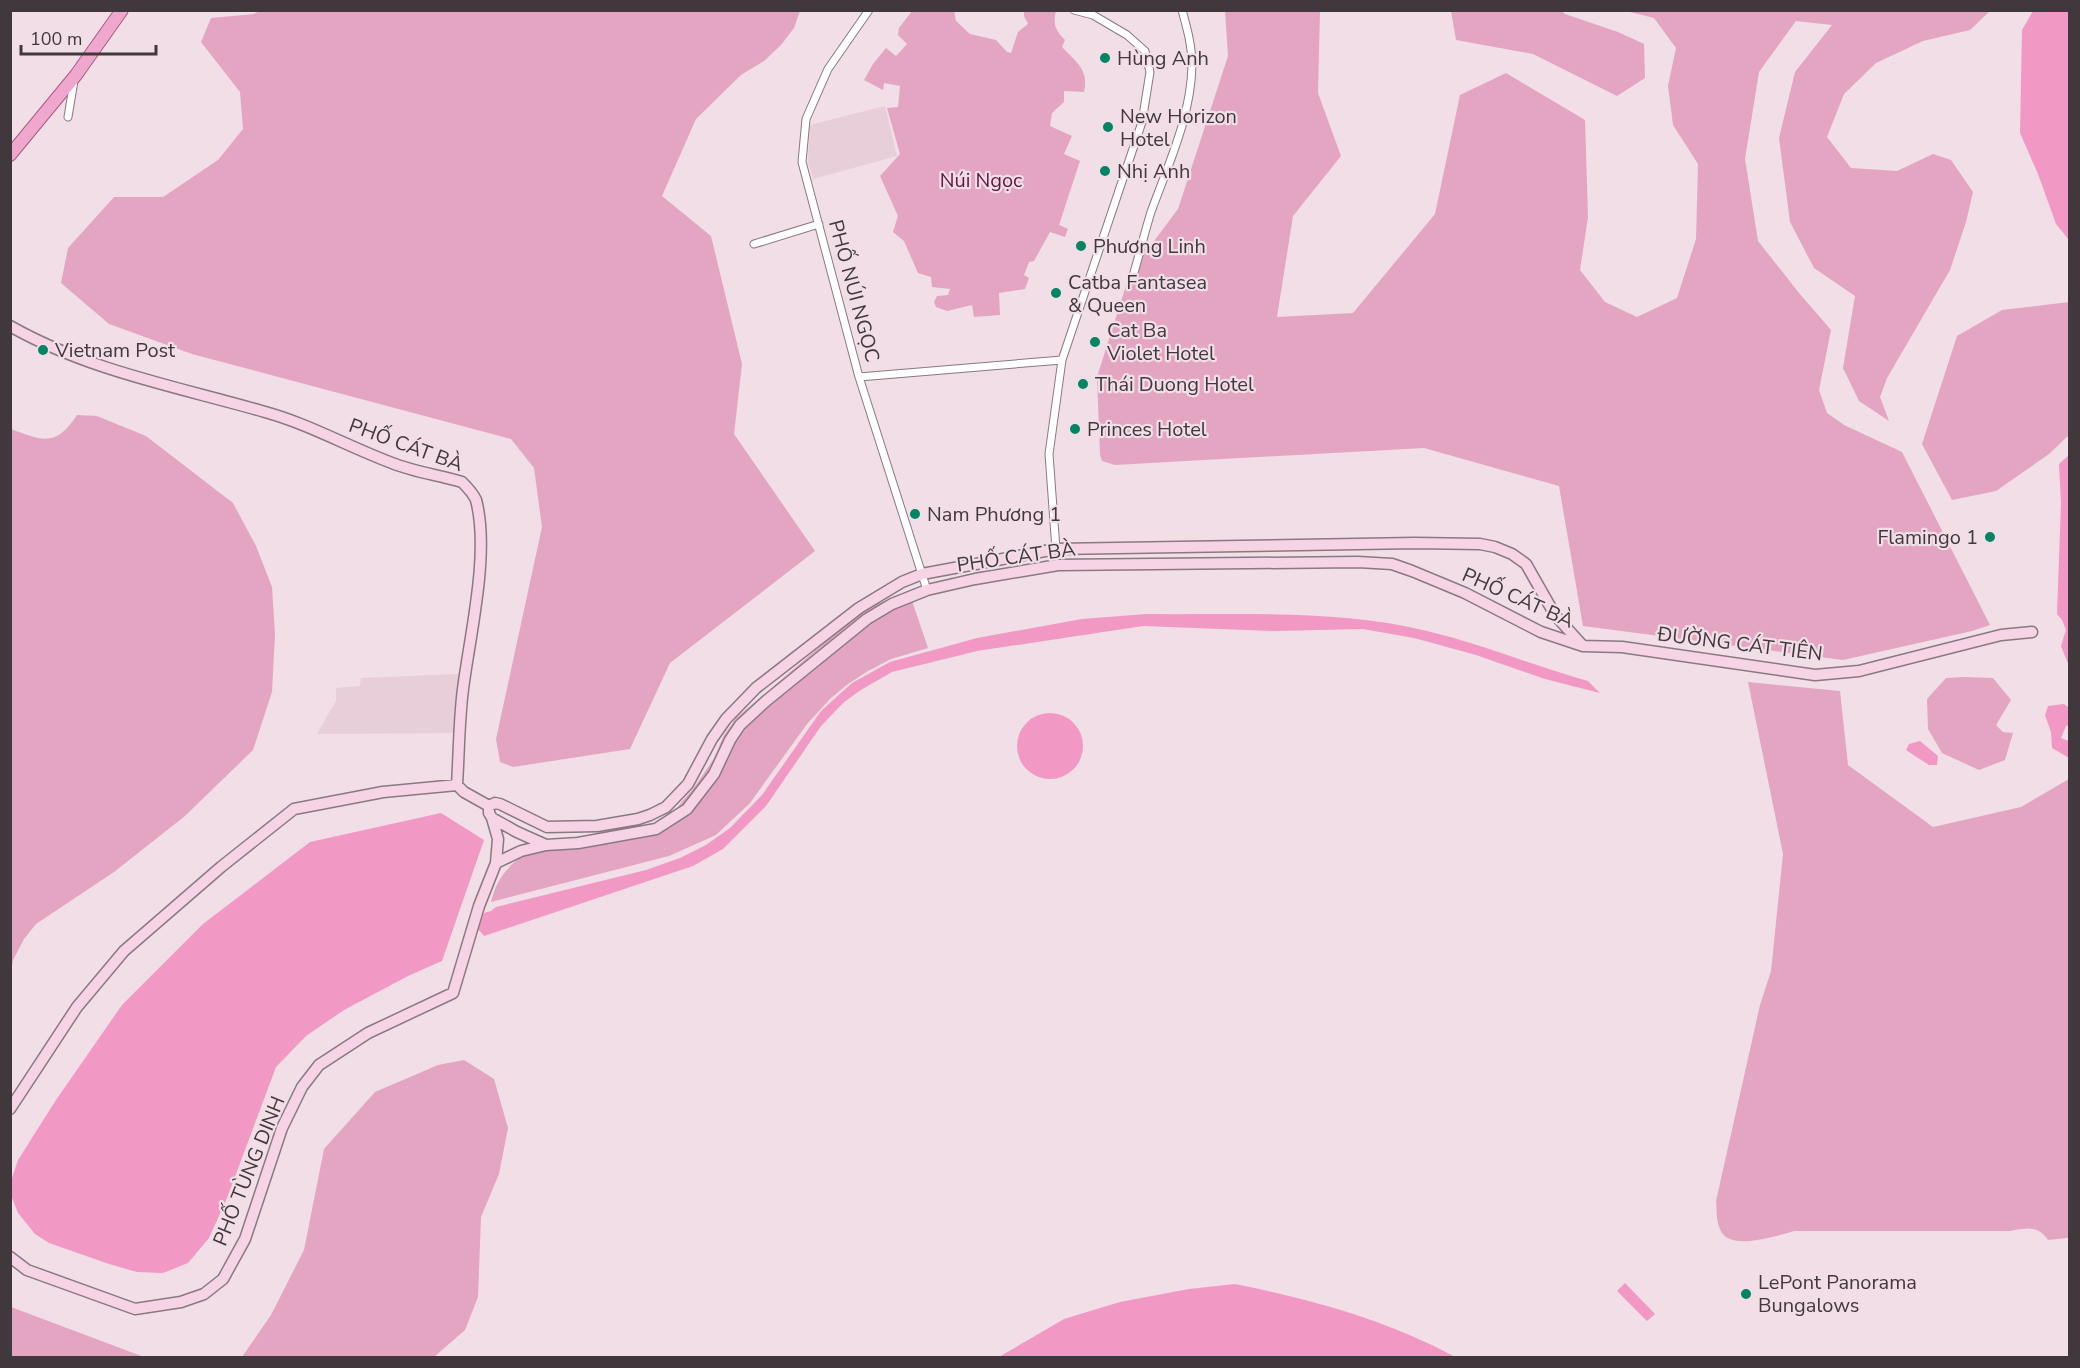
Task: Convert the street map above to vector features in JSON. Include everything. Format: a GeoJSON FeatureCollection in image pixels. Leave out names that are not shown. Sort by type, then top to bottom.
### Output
{"type":"FeatureCollection","features":[{"type":"Feature","properties":{"kind":"main road"},"geometry":{"type":"LineString","coordinates":[[10,155],[76,75],[122,10]]}},
{"type":"Feature","properties":{"kind":"main road","name":"PHỐ CÁT BÀ"},"geometry":{"type":"LineString","coordinates":[[10,326],[37,341],[102,366],[200,396],[267,412],[393,464],[462,482],[471,490],[476,500],[480,536],[479,566],[463,692],[457,785],[464,792],[489,806],[495,803],[500,804],[547,827],[597,826],[628,821],[650,815],[666,807],[688,784],[712,739],[726,719],[769,678],[859,608],[902,582],[922,574],[1056,549],[1480,544],[1512,554],[1526,564],[1555,615],[1583,646]]}},
{"type":"Feature","properties":{"kind":"main road"},"geometry":{"type":"LineString","coordinates":[[1245,547],[1245,563]]}},
{"type":"Feature","properties":{"kind":"main road"},"geometry":{"type":"LineString","coordinates":[[1056,549],[1058,565]]}},
{"type":"Feature","properties":{"kind":"main road","name":"PHỐ CÁT BÀ"},"geometry":{"type":"LineString","coordinates":[[492,818],[546,845],[578,843],[656,829],[687,809],[714,774],[730,740],[740,725],[779,690],[867,619],[892,604],[927,590],[975,579],[1058,565],[1358,562],[1392,564],[1465,593],[1541,632],[1583,646]]}},
{"type":"Feature","properties":{"kind":"main road","name":"ĐƯỜNG CÁT TIÊN"},"geometry":{"type":"LineString","coordinates":[[1583,646],[1622,647],[1815,675],[1859,671],[2001,635],[2031,632]]}},
{"type":"Feature","properties":{"kind":"main road"},"geometry":{"type":"LineString","coordinates":[[769,678],[779,690]]}},
{"type":"Feature","properties":{"kind":"main road"},"geometry":{"type":"LineString","coordinates":[[10,1109],[77,1007],[124,951],[221,867],[294,809],[383,792],[457,785]]}},
{"type":"Feature","properties":{"kind":"main road"},"geometry":{"type":"LineString","coordinates":[[489,806],[489,813],[498,839],[496,863]]}},
{"type":"Feature","properties":{"kind":"main road"},"geometry":{"type":"LineString","coordinates":[[666,807],[673,819]]}},
{"type":"Feature","properties":{"kind":"main road"},"geometry":{"type":"LineString","coordinates":[[496,863],[521,851],[546,845],[547,827]]}},
{"type":"Feature","properties":{"kind":"main road","name":"PHỐ TÙNG DINH"},"geometry":{"type":"LineString","coordinates":[[11,1258],[27,1270],[135,1309],[180,1302],[204,1294],[223,1279],[245,1239],[282,1128],[302,1087],[319,1065],[368,1033],[453,993],[479,906],[496,863]]}},
{"type":"Feature","properties":{"kind":"street","name":"PHỐ NÚI NGỌC"},"geometry":{"type":"LineString","coordinates":[[869,10],[828,69],[806,119],[802,162],[860,377],[927,590]]}},
{"type":"Feature","properties":{"kind":"street"},"geometry":{"type":"LineString","coordinates":[[1056,549],[1049,454],[1062,360],[1142,122],[1150,72],[1145,51],[1127,35],[1093,15],[1074,10]]}},
{"type":"Feature","properties":{"kind":"street"},"geometry":{"type":"LineString","coordinates":[[1132,279],[1150,216],[1181,130],[1190,89],[1192,64],[1190,41],[1182,10]]}},
{"type":"Feature","properties":{"kind":"street"},"geometry":{"type":"LineString","coordinates":[[68,117],[76,75]]}},
{"type":"Feature","properties":{"kind":"street"},"geometry":{"type":"LineString","coordinates":[[754,244],[819,224]]}},
{"type":"Feature","properties":{"kind":"street"},"geometry":{"type":"LineString","coordinates":[[860,377],[1062,360]]}},
{"type":"Feature","properties":{"kind":"shaded area"},"geometry":{"type":"Polygon","coordinates":[[[2033,11],[2069,11],[2069,240],[2056,224],[2020,133],[2022,30],[2033,11]]]}},
{"type":"Feature","properties":{"kind":"shaded area"},"geometry":{"type":"Polygon","coordinates":[[[885,106],[897,156],[813,179],[808,161],[810,125],[885,106]]]}},
{"type":"Feature","properties":{"kind":"shaded area"},"geometry":{"type":"Polygon","coordinates":[[[2069,455],[2069,666],[2061,646],[2066,630],[2057,614],[2061,503],[2059,464],[2069,455]]]}},
{"type":"Feature","properties":{"kind":"shaded area"},"geometry":{"type":"Polygon","coordinates":[[[1146,614],[1323,616],[1393,624],[1468,642],[1588,681],[1600,693],[1545,679],[1476,655],[1414,638],[1363,629],[1275,631],[1143,626],[977,651],[892,672],[843,703],[821,726],[766,806],[723,849],[693,866],[484,936],[478,929],[484,913],[496,907],[646,870],[680,858],[706,845],[730,828],[762,795],[821,711],[852,683],[890,662],[977,638],[1082,619],[1146,614]]]}},
{"type":"Feature","properties":{"kind":"shaded area"},"geometry":{"type":"Polygon","coordinates":[[[460,674],[455,733],[317,734],[336,701],[336,688],[360,686],[361,678],[460,674]]]}},
{"type":"Feature","properties":{"kind":"shaded area"},"geometry":{"type":"Polygon","coordinates":[[[2064,704],[2069,708],[2069,725],[2066,726],[2061,738],[2069,741],[2069,758],[2052,748],[2051,732],[2045,715],[2048,706],[2064,704]]]}},
{"type":"Feature","properties":{"kind":"shaded area"},"geometry":{"type":"Polygon","coordinates":[[[1050,713],[1063,716],[1073,723],[1080,733],[1083,746],[1080,759],[1073,769],[1063,776],[1050,779],[1037,776],[1027,769],[1020,759],[1017,746],[1020,733],[1027,723],[1037,716],[1050,713]]]}},
{"type":"Feature","properties":{"kind":"shaded area"},"geometry":{"type":"Polygon","coordinates":[[[1920,741],[1938,756],[1937,765],[1929,765],[1906,750],[1909,744],[1920,741]]]}},
{"type":"Feature","properties":{"kind":"shaded area"},"geometry":{"type":"Polygon","coordinates":[[[441,813],[484,840],[442,961],[344,1010],[306,1036],[276,1067],[227,1198],[209,1238],[188,1263],[163,1273],[137,1272],[49,1243],[35,1234],[18,1213],[11,1195],[11,1181],[18,1160],[56,1100],[122,1005],[203,924],[310,842],[441,813]]]}},
{"type":"Feature","properties":{"kind":"shaded area"},"geometry":{"type":"Polygon","coordinates":[[[1625,1283],[1655,1314],[1647,1321],[1617,1291],[1625,1283]]]}},
{"type":"Feature","properties":{"kind":"shaded area"},"geometry":{"type":"Polygon","coordinates":[[[1235,1284],[1348,1312],[1403,1332],[1455,1357],[999,1357],[1064,1319],[1120,1302],[1189,1289],[1235,1284]]]}},
{"type":"Feature","properties":{"kind":"green space"},"geometry":{"type":"Polygon","coordinates":[[[261,10],[800,11],[794,28],[781,45],[764,61],[741,75],[696,119],[662,196],[711,236],[742,364],[734,434],[815,551],[670,663],[630,749],[513,767],[500,762],[496,739],[542,527],[534,468],[511,439],[192,354],[109,324],[61,283],[68,248],[114,197],[163,197],[218,160],[243,129],[240,92],[201,42],[211,18],[254,14],[261,10]]]}},
{"type":"Feature","properties":{"kind":"green space","name":"Núi Ngọc"},"geometry":{"type":"Polygon","coordinates":[[[912,11],[954,11],[956,21],[970,34],[996,40],[1007,52],[1011,53],[1018,32],[1028,24],[1024,11],[1056,11],[1056,27],[1065,40],[1062,47],[1080,66],[1085,77],[1084,92],[1064,91],[1064,102],[1052,113],[1050,126],[1072,136],[1064,154],[1080,161],[1059,225],[1068,229],[1065,237],[1050,232],[1034,261],[1029,262],[1024,275],[1029,278],[1025,289],[999,293],[1000,315],[974,317],[972,305],[947,311],[936,307],[934,302],[937,296],[948,295],[950,289],[932,287],[931,277],[918,273],[904,241],[893,232],[898,216],[880,176],[900,154],[887,108],[898,107],[900,86],[884,83],[883,90],[864,80],[886,48],[896,56],[907,44],[898,35],[899,28],[912,11]]]}},
{"type":"Feature","properties":{"kind":"green space"},"geometry":{"type":"Polygon","coordinates":[[[1225,11],[1320,11],[1318,93],[1341,156],[1293,216],[1277,317],[1353,313],[1435,214],[1460,95],[1506,73],[1585,120],[1588,217],[1580,270],[1605,302],[1637,317],[1677,298],[1696,239],[1698,164],[1673,125],[1668,86],[1676,48],[1654,18],[1626,11],[1990,11],[1970,30],[1923,41],[1876,63],[1844,94],[1827,137],[1851,168],[1897,171],[1933,154],[1951,160],[1973,192],[1950,270],[1887,378],[1880,397],[1889,421],[1859,401],[1843,368],[1855,296],[1814,268],[1790,222],[1779,138],[1795,72],[1832,25],[1796,21],[1759,72],[1745,159],[1758,241],[1831,330],[1819,390],[1827,413],[1844,425],[1902,452],[1990,625],[1843,660],[1583,626],[1559,486],[1424,448],[1115,465],[1102,461],[1097,377],[1130,273],[1178,209],[1228,56],[1225,11]]]}},
{"type":"Feature","properties":{"kind":"green space"},"geometry":{"type":"Polygon","coordinates":[[[1451,11],[1562,11],[1644,44],[1645,78],[1617,96],[1533,54],[1456,40],[1451,11]]]}},
{"type":"Feature","properties":{"kind":"green space"},"geometry":{"type":"Polygon","coordinates":[[[2069,302],[2069,435],[2049,454],[1996,491],[1952,500],[1922,444],[1957,336],[2002,310],[2069,302]]]}},
{"type":"Feature","properties":{"kind":"green space"},"geometry":{"type":"Polygon","coordinates":[[[77,415],[97,416],[146,436],[233,503],[256,546],[272,587],[275,634],[272,692],[253,750],[185,816],[114,872],[36,924],[24,939],[13,960],[11,971],[11,429],[40,438],[55,437],[77,415]]]}},
{"type":"Feature","properties":{"kind":"green space"},"geometry":{"type":"Polygon","coordinates":[[[909,592],[928,648],[891,659],[848,684],[831,698],[807,724],[750,803],[716,835],[669,856],[491,902],[502,876],[522,856],[524,843],[633,832],[649,827],[670,828],[679,805],[713,760],[724,735],[736,718],[850,621],[874,605],[909,592]]]}},
{"type":"Feature","properties":{"kind":"green space"},"geometry":{"type":"Polygon","coordinates":[[[1946,678],[1993,678],[2011,700],[1996,725],[2003,732],[2013,733],[2005,760],[1979,770],[1942,753],[1928,729],[1927,699],[1946,678]]]}},
{"type":"Feature","properties":{"kind":"green space"},"geometry":{"type":"Polygon","coordinates":[[[1748,682],[1840,691],[1848,765],[1933,827],[2021,807],[2069,779],[2070,1235],[2067,1238],[2048,1240],[2040,1232],[2027,1229],[2010,1231],[1795,1231],[1742,1241],[1725,1236],[1720,1229],[1716,1201],[1760,1005],[1771,971],[1783,854],[1748,682]]]}},
{"type":"Feature","properties":{"kind":"green space"},"geometry":{"type":"Polygon","coordinates":[[[464,1060],[494,1079],[508,1128],[499,1174],[481,1217],[478,1297],[465,1330],[434,1357],[242,1357],[271,1315],[304,1250],[324,1149],[375,1092],[438,1065],[464,1060]]]}},
{"type":"Feature","properties":{"kind":"green space"},"geometry":{"type":"Polygon","coordinates":[[[11,1307],[144,1357],[11,1357],[11,1307]]]}},
{"type":"Feature","properties":{"kind":"place","name":"Hùng Anh"},"geometry":{"type":"Point","coordinates":[1105,58]}},
{"type":"Feature","properties":{"kind":"place","name":"New Horizon Hotel"},"geometry":{"type":"Point","coordinates":[1108,127]}},
{"type":"Feature","properties":{"kind":"place","name":"Nhị Anh"},"geometry":{"type":"Point","coordinates":[1105,171]}},
{"type":"Feature","properties":{"kind":"place","name":"Phương Linh"},"geometry":{"type":"Point","coordinates":[1081,246]}},
{"type":"Feature","properties":{"kind":"place","name":"Catba Fantasea & Queen"},"geometry":{"type":"Point","coordinates":[1056,293]}},
{"type":"Feature","properties":{"kind":"place","name":"Cat Ba Violet Hotel"},"geometry":{"type":"Point","coordinates":[1095,342]}},
{"type":"Feature","properties":{"kind":"place","name":"Vietnam Post"},"geometry":{"type":"Point","coordinates":[43,350]}},
{"type":"Feature","properties":{"kind":"place","name":"Thái Duong Hotel"},"geometry":{"type":"Point","coordinates":[1083,384]}},
{"type":"Feature","properties":{"kind":"place","name":"Princes Hotel"},"geometry":{"type":"Point","coordinates":[1075,429]}},
{"type":"Feature","properties":{"kind":"place","name":"Nam Phương 1"},"geometry":{"type":"Point","coordinates":[915,514]}},
{"type":"Feature","properties":{"kind":"place","name":"Flamingo 1"},"geometry":{"type":"Point","coordinates":[1990,537]}},
{"type":"Feature","properties":{"kind":"place","name":"LePont Panorama Bungalows"},"geometry":{"type":"Point","coordinates":[1746,1294]}}]}
